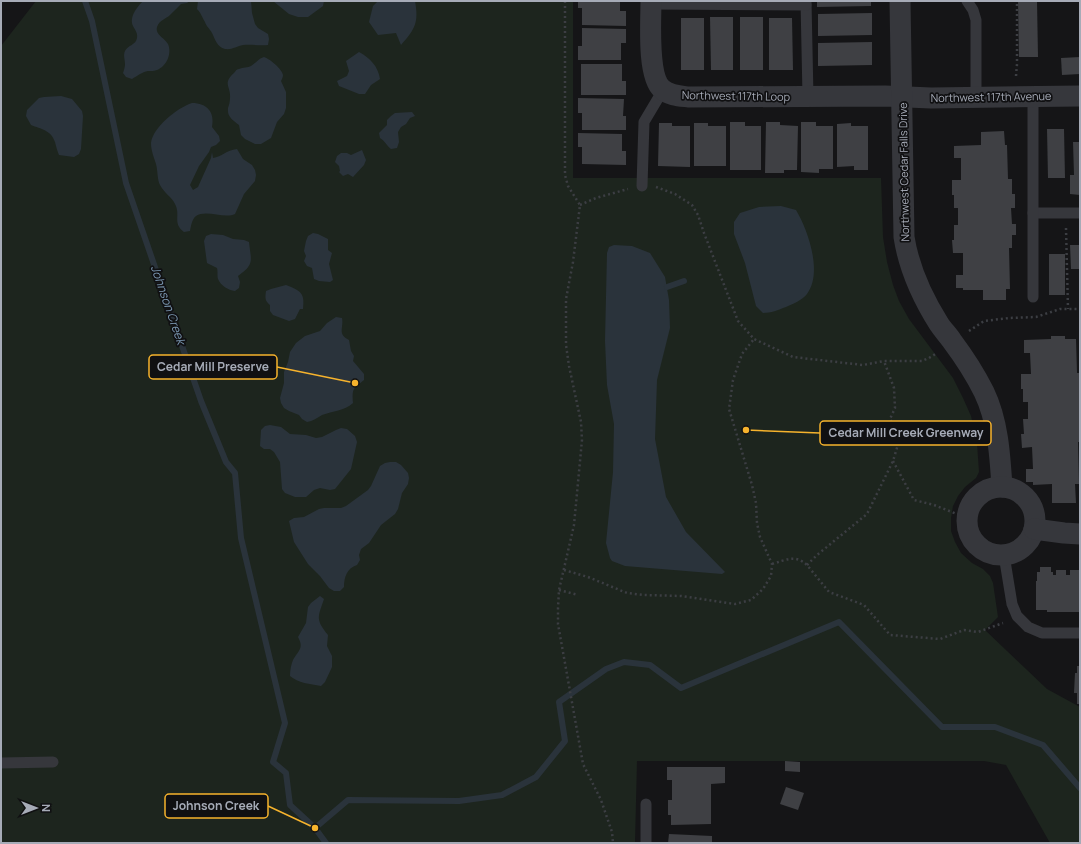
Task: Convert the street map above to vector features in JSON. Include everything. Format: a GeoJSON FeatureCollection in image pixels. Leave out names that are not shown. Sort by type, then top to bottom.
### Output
{"type":"FeatureCollection","features":[{"type":"Feature","properties":{"kind":"street","name":"Northwest Cedar Falls Drive"},"geometry":{"type":"LineString","coordinates":[[900,1],[904,237],[907,254],[913,274],[939,324],[973,371],[985,394],[993,418],[998,442],[1002,487]]}},
{"type":"Feature","properties":{"kind":"street"},"geometry":{"type":"LineString","coordinates":[[651,2],[652,67],[656,80],[662,90]]}},
{"type":"Feature","properties":{"kind":"street","name":"Northwest 117th Loop"},"geometry":{"type":"LineString","coordinates":[[662,90],[673,95],[689,97],[902,97]]}},
{"type":"Feature","properties":{"kind":"street","name":"Northwest 117th Avenue"},"geometry":{"type":"LineString","coordinates":[[902,97],[1080,96]]}},
{"type":"Feature","properties":{"kind":"street"},"geometry":{"type":"LineString","coordinates":[[1002,487],[1010,488],[1018,492],[1027,500],[1035,520],[1031,537],[1026,544],[1012,553],[995,555],[987,553],[974,542],[967,527],[967,518],[968,510],[972,502],[978,496],[993,488],[1002,487]]}},
{"type":"Feature","properties":{"kind":"street"},"geometry":{"type":"LineString","coordinates":[[1034,529],[1080,534]]}},
{"type":"Feature","properties":{"kind":"lane"},"geometry":{"type":"LineString","coordinates":[[967,1],[973,10],[976,20],[976,97]]}},
{"type":"Feature","properties":{"kind":"lane"},"geometry":{"type":"LineString","coordinates":[[651,2],[806,3],[808,97]]}},
{"type":"Feature","properties":{"kind":"lane"},"geometry":{"type":"LineString","coordinates":[[642,186],[644,122],[662,90]]}},
{"type":"Feature","properties":{"kind":"lane"},"geometry":{"type":"LineString","coordinates":[[1033,97],[1033,297]]}},
{"type":"Feature","properties":{"kind":"lane"},"geometry":{"type":"LineString","coordinates":[[1032,213],[1080,213]]}},
{"type":"Feature","properties":{"kind":"lane"},"geometry":{"type":"LineString","coordinates":[[1004,555],[1012,604],[1017,616],[1028,627],[1042,633],[1080,634]]}},
{"type":"Feature","properties":{"kind":"lane"},"geometry":{"type":"LineString","coordinates":[[1,763],[54,762]]}},
{"type":"Feature","properties":{"kind":"lane"},"geometry":{"type":"LineString","coordinates":[[646,804],[646,843]]}},
{"type":"Feature","properties":{"kind":"path"},"geometry":{"type":"LineString","coordinates":[[565,1],[565,175],[568,186],[580,205],[573,262],[566,299],[566,345],[581,422],[582,440],[574,525],[559,590],[558,624],[583,764],[601,800],[612,832],[613,843]]}},
{"type":"Feature","properties":{"kind":"path"},"geometry":{"type":"LineString","coordinates":[[1016,1],[1016,78]]}},
{"type":"Feature","properties":{"kind":"path"},"geometry":{"type":"LineString","coordinates":[[1065,213],[1068,309]]}},
{"type":"Feature","properties":{"kind":"path"},"geometry":{"type":"LineString","coordinates":[[704,233],[738,320],[754,339],[793,357],[863,365],[884,361],[922,361],[984,322],[1009,318],[1036,317],[1060,309],[1080,309]]}},
{"type":"Feature","properties":{"kind":"path"},"geometry":{"type":"LineString","coordinates":[[564,570],[588,577],[627,593],[681,596],[735,604],[751,600],[763,589],[771,576],[772,564],[760,537],[752,484],[728,409],[733,380],[742,354],[754,339]]}},
{"type":"Feature","properties":{"kind":"path"},"geometry":{"type":"LineString","coordinates":[[807,565],[867,514],[893,461],[900,438],[890,419],[895,408],[894,388],[884,361]]}},
{"type":"Feature","properties":{"kind":"path"},"geometry":{"type":"LineString","coordinates":[[893,461],[914,500],[934,505],[967,518]]}},
{"type":"Feature","properties":{"kind":"path"},"geometry":{"type":"LineString","coordinates":[[772,564],[793,558],[803,561],[829,592],[864,605],[890,635],[940,639],[964,630],[978,632],[1000,625],[1017,616]]}},
{"type":"Feature","properties":{"kind":"path"},"geometry":{"type":"LineString","coordinates":[[559,590],[578,595]]}},
{"type":"Feature","properties":{"kind":"shaded area"},"geometry":{"type":"Polygon","coordinates":[[[36,1],[573,1],[573,178],[881,178],[883,237],[887,262],[899,301],[909,319],[953,378],[971,416],[977,443],[979,472],[976,478],[965,487],[958,496],[953,506],[951,531],[961,553],[972,563],[983,569],[990,576],[993,583],[998,617],[985,630],[1047,689],[1080,707],[1080,843],[1050,843],[1006,765],[984,761],[637,761],[635,843],[1,843],[1,46],[36,1]]]}},
{"type":"Feature","properties":{"kind":"shaded area"},"geometry":{"type":"Polygon","coordinates":[[[143,1],[190,1],[181,4],[170,15],[161,21],[157,27],[157,32],[167,42],[169,48],[168,59],[164,66],[154,71],[144,72],[132,79],[126,77],[123,73],[125,65],[124,54],[126,49],[134,44],[137,38],[132,19],[136,9],[143,1]]]}},
{"type":"Feature","properties":{"kind":"shaded area"},"geometry":{"type":"Polygon","coordinates":[[[198,1],[251,1],[255,24],[258,28],[268,34],[268,45],[246,45],[230,49],[222,48],[197,9],[198,1]]]}},
{"type":"Feature","properties":{"kind":"shaded area"},"geometry":{"type":"Polygon","coordinates":[[[273,1],[324,1],[323,6],[308,17],[298,17],[289,14],[273,1]]]}},
{"type":"Feature","properties":{"kind":"shaded area"},"geometry":{"type":"Polygon","coordinates":[[[378,1],[415,1],[415,25],[413,30],[401,45],[396,33],[378,35],[369,22],[373,6],[378,1]]]}},
{"type":"Feature","properties":{"kind":"shaded area"},"geometry":{"type":"Polygon","coordinates":[[[359,52],[373,63],[380,79],[371,85],[365,94],[359,94],[339,86],[337,81],[347,76],[349,71],[346,61],[359,52]]]}},
{"type":"Feature","properties":{"kind":"shaded area"},"geometry":{"type":"Polygon","coordinates":[[[264,57],[275,64],[282,73],[283,76],[281,81],[286,92],[286,108],[284,114],[277,122],[271,138],[261,144],[255,144],[245,139],[241,135],[239,125],[229,116],[228,108],[230,94],[228,80],[236,70],[250,67],[264,57]]]}},
{"type":"Feature","properties":{"kind":"shaded area"},"geometry":{"type":"Polygon","coordinates":[[[61,96],[72,99],[82,111],[81,149],[79,154],[74,157],[59,155],[51,135],[45,130],[31,125],[26,116],[27,110],[39,98],[61,96]]]}},
{"type":"Feature","properties":{"kind":"shaded area"},"geometry":{"type":"Polygon","coordinates":[[[197,103],[209,109],[213,122],[212,127],[219,136],[220,141],[211,147],[199,166],[190,185],[193,190],[198,187],[211,158],[212,152],[213,158],[237,149],[243,159],[252,165],[256,175],[255,181],[244,194],[235,214],[200,214],[194,219],[190,231],[184,232],[180,229],[177,222],[177,208],[175,204],[159,183],[151,143],[156,131],[167,119],[186,105],[197,103]]]}},
{"type":"Feature","properties":{"kind":"shaded area"},"geometry":{"type":"Polygon","coordinates":[[[412,112],[415,116],[410,118],[398,132],[399,142],[397,148],[391,149],[380,138],[379,133],[387,125],[387,120],[395,113],[412,112]]]}},
{"type":"Feature","properties":{"kind":"shaded area"},"geometry":{"type":"Polygon","coordinates":[[[362,150],[366,160],[364,165],[353,177],[348,174],[343,176],[339,172],[339,166],[335,162],[337,156],[341,153],[351,155],[362,150]]]}},
{"type":"Feature","properties":{"kind":"shaded area"},"geometry":{"type":"Polygon","coordinates":[[[781,206],[796,210],[801,218],[812,252],[814,275],[812,285],[803,298],[772,312],[763,313],[756,306],[745,263],[734,234],[734,222],[740,213],[759,207],[781,206]]]}},
{"type":"Feature","properties":{"kind":"shaded area"},"geometry":{"type":"Polygon","coordinates":[[[313,233],[328,239],[328,250],[332,253],[329,264],[333,280],[330,282],[314,279],[312,268],[307,266],[304,261],[306,256],[304,251],[306,241],[308,236],[313,233]]]}},
{"type":"Feature","properties":{"kind":"shaded area"},"geometry":{"type":"Polygon","coordinates":[[[211,234],[223,235],[233,239],[249,242],[251,262],[238,276],[240,282],[239,288],[235,291],[227,289],[223,286],[218,279],[217,268],[207,263],[204,241],[206,236],[211,234]]]}},
{"type":"Feature","properties":{"kind":"shaded area"},"geometry":{"type":"Polygon","coordinates":[[[614,245],[632,246],[650,253],[665,277],[669,300],[670,328],[657,380],[655,439],[666,497],[686,532],[725,572],[722,574],[625,566],[612,561],[610,558],[606,543],[613,472],[614,424],[607,385],[605,341],[607,253],[609,247],[614,245]]]}},
{"type":"Feature","properties":{"kind":"shaded area"},"geometry":{"type":"Polygon","coordinates":[[[286,285],[301,293],[303,299],[303,309],[300,309],[295,319],[289,321],[273,315],[270,311],[270,305],[266,301],[266,291],[286,285]]]}},
{"type":"Feature","properties":{"kind":"shaded area"},"geometry":{"type":"Polygon","coordinates":[[[336,317],[342,318],[342,333],[345,338],[349,340],[351,351],[354,356],[353,361],[364,374],[364,380],[354,389],[353,403],[350,406],[322,415],[307,422],[299,415],[284,408],[281,403],[280,398],[284,383],[284,372],[290,352],[296,343],[305,336],[320,331],[327,323],[336,317]]]}},
{"type":"Feature","properties":{"kind":"shaded area"},"geometry":{"type":"Polygon","coordinates":[[[270,425],[281,427],[290,434],[306,435],[316,438],[322,437],[341,428],[347,429],[355,436],[357,442],[351,469],[335,489],[330,490],[320,488],[314,490],[306,497],[295,497],[285,493],[282,489],[280,462],[274,452],[260,446],[261,430],[265,426],[270,425]]]}},
{"type":"Feature","properties":{"kind":"shaded area"},"geometry":{"type":"Polygon","coordinates":[[[390,462],[396,462],[401,465],[408,473],[409,478],[408,484],[402,493],[398,509],[395,514],[381,525],[369,543],[361,549],[359,555],[360,560],[357,565],[348,571],[344,587],[340,591],[334,591],[329,588],[308,564],[294,542],[289,521],[294,518],[304,517],[319,509],[341,508],[346,506],[368,490],[380,466],[390,462]]]}},
{"type":"Feature","properties":{"kind":"shaded area"},"geometry":{"type":"Polygon","coordinates":[[[320,596],[324,599],[319,614],[319,621],[328,635],[327,646],[332,656],[332,667],[325,682],[321,686],[300,682],[290,676],[292,662],[301,646],[298,637],[306,623],[308,607],[320,596]]]}},
{"type":"Feature","properties":{"kind":"building"},"geometry":{"type":"Polygon","coordinates":[[[578,1],[620,1],[620,11],[626,11],[626,26],[582,25],[582,8],[578,8],[578,1]]]}},
{"type":"Feature","properties":{"kind":"building"},"geometry":{"type":"Polygon","coordinates":[[[817,1],[871,1],[871,6],[817,7],[817,1]]]}},
{"type":"Feature","properties":{"kind":"building"},"geometry":{"type":"Polygon","coordinates":[[[1018,1],[1037,1],[1038,57],[1019,57],[1018,1]]]}},
{"type":"Feature","properties":{"kind":"building"},"geometry":{"type":"Polygon","coordinates":[[[872,13],[872,35],[818,36],[818,14],[872,13]]]}},
{"type":"Feature","properties":{"kind":"building"},"geometry":{"type":"Polygon","coordinates":[[[710,17],[733,17],[733,70],[711,70],[710,17]]]}},
{"type":"Feature","properties":{"kind":"building"},"geometry":{"type":"Polygon","coordinates":[[[740,17],[763,17],[763,70],[740,70],[740,17]]]}},
{"type":"Feature","properties":{"kind":"building"},"geometry":{"type":"Polygon","coordinates":[[[681,18],[704,18],[704,70],[681,70],[681,18]]]}},
{"type":"Feature","properties":{"kind":"building"},"geometry":{"type":"Polygon","coordinates":[[[769,18],[792,18],[793,70],[769,70],[769,18]]]}},
{"type":"Feature","properties":{"kind":"building"},"geometry":{"type":"Polygon","coordinates":[[[582,28],[626,29],[626,43],[621,43],[621,60],[578,60],[578,46],[582,46],[582,28]]]}},
{"type":"Feature","properties":{"kind":"building"},"geometry":{"type":"Polygon","coordinates":[[[872,42],[872,65],[818,66],[818,43],[872,42]]]}},
{"type":"Feature","properties":{"kind":"building"},"geometry":{"type":"Polygon","coordinates":[[[1080,57],[1080,74],[1062,75],[1061,58],[1080,57]]]}},
{"type":"Feature","properties":{"kind":"building"},"geometry":{"type":"Polygon","coordinates":[[[581,64],[622,64],[622,81],[626,81],[626,95],[581,95],[581,64]]]}},
{"type":"Feature","properties":{"kind":"building"},"geometry":{"type":"Polygon","coordinates":[[[578,98],[624,99],[623,116],[626,116],[626,130],[582,130],[582,113],[578,113],[578,98]]]}},
{"type":"Feature","properties":{"kind":"building"},"geometry":{"type":"Polygon","coordinates":[[[730,122],[745,122],[745,126],[761,126],[761,170],[730,170],[730,122]]]}},
{"type":"Feature","properties":{"kind":"building"},"geometry":{"type":"Polygon","coordinates":[[[766,122],[780,122],[780,125],[798,126],[797,170],[784,170],[784,173],[765,173],[766,122]]]}},
{"type":"Feature","properties":{"kind":"building"},"geometry":{"type":"Polygon","coordinates":[[[801,122],[816,122],[816,126],[833,126],[833,169],[819,169],[819,173],[801,172],[801,122]]]}},
{"type":"Feature","properties":{"kind":"building"},"geometry":{"type":"Polygon","coordinates":[[[659,123],[672,123],[672,126],[690,126],[690,167],[658,166],[659,123]]]}},
{"type":"Feature","properties":{"kind":"building"},"geometry":{"type":"Polygon","coordinates":[[[694,123],[708,123],[708,126],[726,126],[726,166],[694,166],[694,123]]]}},
{"type":"Feature","properties":{"kind":"building"},"geometry":{"type":"Polygon","coordinates":[[[851,123],[851,126],[868,126],[868,170],[854,170],[854,166],[837,167],[837,124],[851,123]]]}},
{"type":"Feature","properties":{"kind":"building"},"geometry":{"type":"Polygon","coordinates":[[[1047,129],[1064,129],[1065,178],[1048,178],[1047,129]]]}},
{"type":"Feature","properties":{"kind":"building"},"geometry":{"type":"Polygon","coordinates":[[[1004,131],[1005,145],[1007,145],[1008,179],[1012,179],[1012,194],[1015,194],[1015,208],[1011,208],[1012,224],[1016,224],[1016,235],[1012,235],[1012,248],[1009,248],[1010,289],[1006,289],[1006,300],[983,300],[983,290],[963,290],[963,288],[956,288],[956,275],[963,275],[963,253],[953,253],[952,240],[954,240],[954,225],[958,225],[958,208],[954,208],[952,180],[961,180],[961,158],[954,158],[954,146],[981,145],[981,132],[1004,131]]]}},
{"type":"Feature","properties":{"kind":"building"},"geometry":{"type":"Polygon","coordinates":[[[578,133],[622,134],[622,151],[626,151],[626,165],[582,164],[582,147],[578,147],[578,133]]]}},
{"type":"Feature","properties":{"kind":"building"},"geometry":{"type":"Polygon","coordinates":[[[1073,142],[1080,142],[1080,195],[1070,194],[1070,175],[1074,175],[1073,142]]]}},
{"type":"Feature","properties":{"kind":"building"},"geometry":{"type":"Polygon","coordinates":[[[1070,245],[1080,245],[1080,269],[1071,269],[1070,245]]]}},
{"type":"Feature","properties":{"kind":"building"},"geometry":{"type":"Polygon","coordinates":[[[1049,254],[1065,254],[1065,295],[1049,295],[1049,254]]]}},
{"type":"Feature","properties":{"kind":"building"},"geometry":{"type":"Polygon","coordinates":[[[1051,336],[1065,336],[1065,339],[1076,339],[1077,373],[1080,373],[1080,442],[1078,442],[1079,484],[1075,484],[1076,503],[1052,503],[1052,484],[1033,485],[1033,482],[1026,482],[1026,469],[1033,469],[1032,447],[1022,448],[1021,434],[1024,434],[1023,419],[1028,419],[1028,402],[1023,402],[1021,374],[1031,374],[1030,353],[1024,353],[1024,340],[1051,339],[1051,336]]]}},
{"type":"Feature","properties":{"kind":"building"},"geometry":{"type":"Polygon","coordinates":[[[1040,567],[1051,567],[1051,572],[1053,572],[1053,575],[1056,575],[1056,570],[1066,570],[1066,575],[1070,575],[1070,570],[1080,570],[1080,612],[1047,612],[1047,610],[1036,610],[1036,581],[1037,572],[1040,572],[1040,567]]]}},
{"type":"Feature","properties":{"kind":"building"},"geometry":{"type":"Polygon","coordinates":[[[1077,666],[1080,666],[1080,704],[1077,704],[1077,693],[1074,693],[1075,673],[1077,673],[1077,666]]]}},
{"type":"Feature","properties":{"kind":"building"},"geometry":{"type":"Polygon","coordinates":[[[785,761],[800,762],[800,772],[785,771],[785,761]]]}},
{"type":"Feature","properties":{"kind":"building"},"geometry":{"type":"Polygon","coordinates":[[[667,767],[725,767],[725,783],[711,784],[711,824],[671,825],[671,815],[668,815],[668,800],[672,800],[672,780],[667,780],[667,767]]]}},
{"type":"Feature","properties":{"kind":"building"},"geometry":{"type":"Polygon","coordinates":[[[786,787],[804,793],[798,810],[780,804],[786,787]]]}},
{"type":"Feature","properties":{"kind":"building"},"geometry":{"type":"Polygon","coordinates":[[[669,834],[712,836],[712,843],[668,843],[669,834]]]}},
{"type":"Feature","properties":{"kind":"waterway","name":"Johnson Creek"},"geometry":{"type":"LineString","coordinates":[[85,1],[92,21],[126,183],[201,401],[226,462],[235,473],[241,538],[285,723],[273,762],[286,773],[290,805],[315,828],[326,843]]}},
{"type":"Feature","properties":{"kind":"waterway"},"geometry":{"type":"LineString","coordinates":[[667,287],[684,281]]}},
{"type":"Feature","properties":{"kind":"waterway"},"geometry":{"type":"LineString","coordinates":[[315,828],[348,800],[459,801],[502,795],[536,777],[565,741],[559,702],[606,669],[624,662],[650,665],[681,688],[839,622],[942,727],[995,727],[1043,745],[1080,788]]}},
{"type":"Feature","properties":{"kind":"place","name":"Cedar Mill Preserve"},"geometry":{"type":"Point","coordinates":[355,383]}},
{"type":"Feature","properties":{"kind":"place","name":"Cedar Mill Creek Greenway"},"geometry":{"type":"Point","coordinates":[746,430]}},
{"type":"Feature","properties":{"kind":"place","name":"Johnson Creek"},"geometry":{"type":"Point","coordinates":[315,828]}}]}
